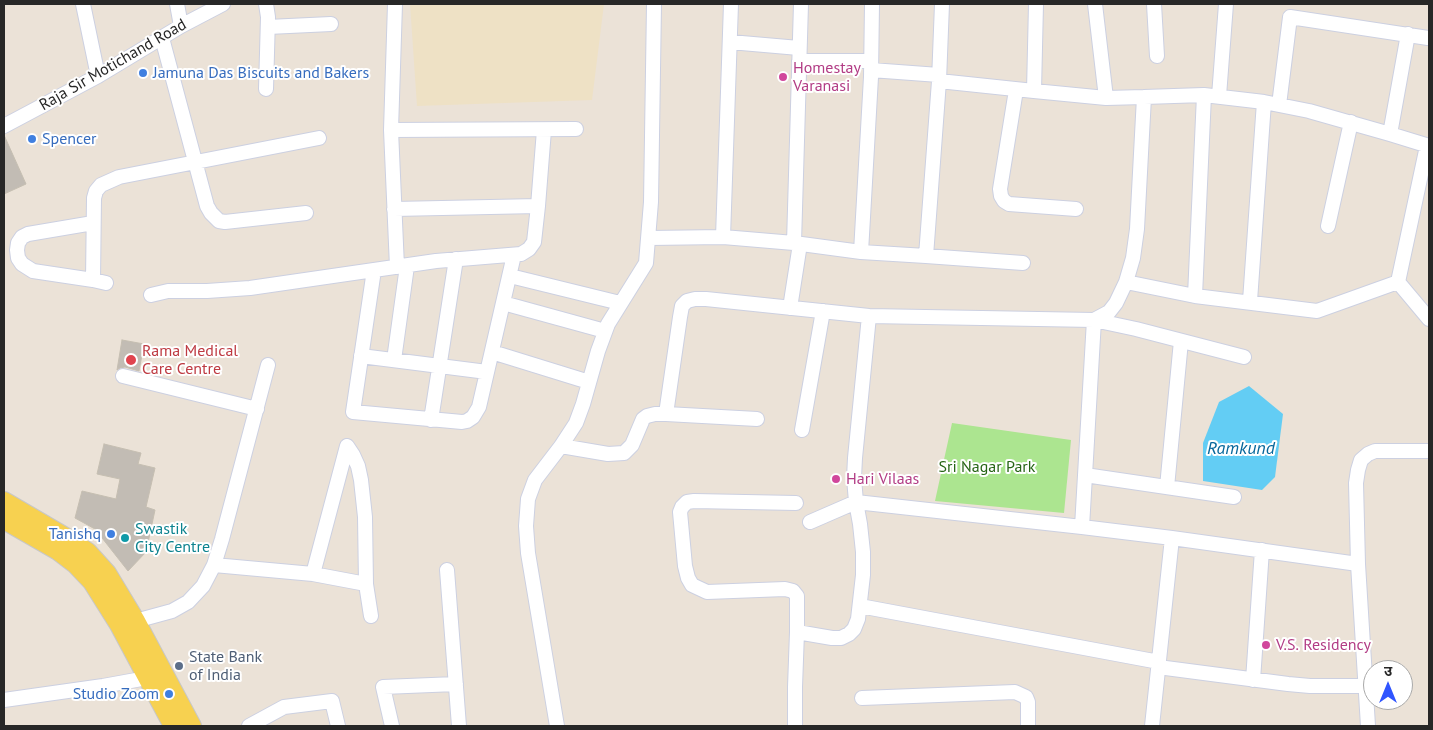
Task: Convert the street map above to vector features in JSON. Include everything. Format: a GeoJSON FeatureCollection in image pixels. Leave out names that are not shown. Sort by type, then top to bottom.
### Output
{"type":"FeatureCollection","features":[{"type":"Feature","properties":{"kind":"main road"},"geometry":{"type":"LineString","coordinates":[[4,502],[70,539],[88,552],[107,573],[136,621],[192,726]]}},
{"type":"Feature","properties":{"kind":"main road"},"geometry":{"type":"LineString","coordinates":[[4,520],[58,551],[75,564],[92,582],[119,625],[173,726]]}},
{"type":"Feature","properties":{"kind":"street"},"geometry":{"type":"LineString","coordinates":[[83,4],[98,76]]}},
{"type":"Feature","properties":{"kind":"street"},"geometry":{"type":"LineString","coordinates":[[177,4],[181,26]]}},
{"type":"Feature","properties":{"kind":"street","name":"Raja Sir Motichand Road"},"geometry":{"type":"LineString","coordinates":[[4,126],[98,76],[181,26],[223,4]]}},
{"type":"Feature","properties":{"kind":"street"},"geometry":{"type":"LineString","coordinates":[[266,4],[268,17],[266,89]]}},
{"type":"Feature","properties":{"kind":"street"},"geometry":{"type":"LineString","coordinates":[[394,360],[402,266],[394,208],[391,130],[395,4]]}},
{"type":"Feature","properties":{"kind":"street"},"geometry":{"type":"LineString","coordinates":[[557,726],[528,553],[526,526],[528,499],[535,480],[576,423],[608,324],[646,263],[651,202],[654,4]]}},
{"type":"Feature","properties":{"kind":"street"},"geometry":{"type":"LineString","coordinates":[[723,237],[731,4]]}},
{"type":"Feature","properties":{"kind":"street"},"geometry":{"type":"LineString","coordinates":[[790,308],[797,244],[800,4]]}},
{"type":"Feature","properties":{"kind":"street"},"geometry":{"type":"LineString","coordinates":[[861,252],[872,4]]}},
{"type":"Feature","properties":{"kind":"street"},"geometry":{"type":"LineString","coordinates":[[926,256],[939,78],[942,4]]}},
{"type":"Feature","properties":{"kind":"street"},"geometry":{"type":"LineString","coordinates":[[1034,92],[1036,4]]}},
{"type":"Feature","properties":{"kind":"street"},"geometry":{"type":"LineString","coordinates":[[1095,4],[1106,98]]}},
{"type":"Feature","properties":{"kind":"street"},"geometry":{"type":"LineString","coordinates":[[1154,4],[1157,56]]}},
{"type":"Feature","properties":{"kind":"street"},"geometry":{"type":"LineString","coordinates":[[1219,96],[1226,4]]}},
{"type":"Feature","properties":{"kind":"street"},"geometry":{"type":"LineString","coordinates":[[1279,105],[1291,10],[1428,38]]}},
{"type":"Feature","properties":{"kind":"street"},"geometry":{"type":"LineString","coordinates":[[268,28],[331,24]]}},
{"type":"Feature","properties":{"kind":"street"},"geometry":{"type":"LineString","coordinates":[[1390,134],[1408,34]]}},
{"type":"Feature","properties":{"kind":"street"},"geometry":{"type":"LineString","coordinates":[[162,38],[207,206],[211,213],[219,221],[225,222],[306,213]]}},
{"type":"Feature","properties":{"kind":"street"},"geometry":{"type":"LineString","coordinates":[[730,42],[1016,90],[1106,98],[1204,95],[1264,102],[1309,110],[1428,146],[1398,282]]}},
{"type":"Feature","properties":{"kind":"street"},"geometry":{"type":"LineString","coordinates":[[1016,90],[1000,189],[1001,196],[1009,204],[1076,208]]}},
{"type":"Feature","properties":{"kind":"street"},"geometry":{"type":"LineString","coordinates":[[1195,296],[1204,95]]}},
{"type":"Feature","properties":{"kind":"street"},"geometry":{"type":"LineString","coordinates":[[1094,320],[1109,312],[1116,302],[1126,282],[1133,258],[1137,229],[1144,97]]}},
{"type":"Feature","properties":{"kind":"street"},"geometry":{"type":"LineString","coordinates":[[1250,302],[1264,102]]}},
{"type":"Feature","properties":{"kind":"street"},"geometry":{"type":"LineString","coordinates":[[1328,226],[1351,122]]}},
{"type":"Feature","properties":{"kind":"street"},"geometry":{"type":"LineString","coordinates":[[391,130],[576,129]]}},
{"type":"Feature","properties":{"kind":"street"},"geometry":{"type":"LineString","coordinates":[[150,295],[168,291],[250,288],[456,259],[521,254],[529,249],[534,242],[544,130]]}},
{"type":"Feature","properties":{"kind":"street"},"geometry":{"type":"LineString","coordinates":[[93,223],[28,234],[22,237],[18,243],[18,258],[22,264],[33,271],[100,282],[93,223],[94,198],[96,191],[101,185],[119,178],[319,138]]}},
{"type":"Feature","properties":{"kind":"street"},"geometry":{"type":"LineString","coordinates":[[394,208],[538,206]]}},
{"type":"Feature","properties":{"kind":"street"},"geometry":{"type":"LineString","coordinates":[[649,238],[723,237],[861,252],[1023,263]]}},
{"type":"Feature","properties":{"kind":"street"},"geometry":{"type":"LineString","coordinates":[[374,270],[353,412],[462,422],[473,417],[479,407],[514,255]]}},
{"type":"Feature","properties":{"kind":"street"},"geometry":{"type":"LineString","coordinates":[[431,420],[456,259]]}},
{"type":"Feature","properties":{"kind":"street"},"geometry":{"type":"LineString","coordinates":[[510,276],[620,303]]}},
{"type":"Feature","properties":{"kind":"street"},"geometry":{"type":"LineString","coordinates":[[1126,282],[1195,296],[1317,311],[1398,282]]}},
{"type":"Feature","properties":{"kind":"street"},"geometry":{"type":"LineString","coordinates":[[1398,282],[1429,319]]}},
{"type":"Feature","properties":{"kind":"street"},"geometry":{"type":"LineString","coordinates":[[666,414],[682,306],[687,301],[706,298],[869,316],[1094,320],[1244,357]]}},
{"type":"Feature","properties":{"kind":"street"},"geometry":{"type":"LineString","coordinates":[[503,303],[605,332]]}},
{"type":"Feature","properties":{"kind":"street"},"geometry":{"type":"LineString","coordinates":[[802,430],[823,311]]}},
{"type":"Feature","properties":{"kind":"street"},"geometry":{"type":"LineString","coordinates":[[797,632],[841,638],[854,629],[858,619],[863,575],[863,552],[854,478],[869,316]]}},
{"type":"Feature","properties":{"kind":"street"},"geometry":{"type":"LineString","coordinates":[[1082,527],[1094,320]]}},
{"type":"Feature","properties":{"kind":"street"},"geometry":{"type":"LineString","coordinates":[[1167,487],[1181,341]]}},
{"type":"Feature","properties":{"kind":"street"},"geometry":{"type":"LineString","coordinates":[[492,352],[589,382]]}},
{"type":"Feature","properties":{"kind":"street"},"geometry":{"type":"LineString","coordinates":[[362,356],[487,372]]}},
{"type":"Feature","properties":{"kind":"street"},"geometry":{"type":"LineString","coordinates":[[119,625],[172,611],[188,602],[203,586],[214,565],[222,539],[268,365]]}},
{"type":"Feature","properties":{"kind":"street"},"geometry":{"type":"LineString","coordinates":[[123,376],[257,409]]}},
{"type":"Feature","properties":{"kind":"street"},"geometry":{"type":"LineString","coordinates":[[561,446],[608,454],[624,453],[632,445],[643,419],[655,414],[757,419]]}},
{"type":"Feature","properties":{"kind":"street"},"geometry":{"type":"LineString","coordinates":[[313,574],[347,446],[356,460],[361,480],[365,517],[366,584],[371,616]]}},
{"type":"Feature","properties":{"kind":"street"},"geometry":{"type":"LineString","coordinates":[[1364,660],[1358,564],[1356,483],[1361,460],[1375,451],[1429,452]]}},
{"type":"Feature","properties":{"kind":"street"},"geometry":{"type":"LineString","coordinates":[[1085,475],[1234,497]]}},
{"type":"Feature","properties":{"kind":"street"},"geometry":{"type":"LineString","coordinates":[[795,726],[797,596],[793,591],[785,589],[706,592],[692,585],[685,566],[680,512],[687,502],[694,501],[796,503]]}},
{"type":"Feature","properties":{"kind":"street"},"geometry":{"type":"LineString","coordinates":[[810,522],[856,502],[1172,538],[1358,564]]}},
{"type":"Feature","properties":{"kind":"street"},"geometry":{"type":"LineString","coordinates":[[1152,726],[1172,538]]}},
{"type":"Feature","properties":{"kind":"street"},"geometry":{"type":"LineString","coordinates":[[1253,680],[1262,550]]}},
{"type":"Feature","properties":{"kind":"street"},"geometry":{"type":"LineString","coordinates":[[214,565],[313,574],[366,584]]}},
{"type":"Feature","properties":{"kind":"street"},"geometry":{"type":"LineString","coordinates":[[447,570],[459,726]]}},
{"type":"Feature","properties":{"kind":"street"},"geometry":{"type":"LineString","coordinates":[[860,606],[1158,664],[1253,680],[1310,686],[1363,686]]}},
{"type":"Feature","properties":{"kind":"street"},"geometry":{"type":"LineString","coordinates":[[4,700],[86,689],[147,678]]}},
{"type":"Feature","properties":{"kind":"street"},"geometry":{"type":"LineString","coordinates":[[392,726],[383,687],[456,684]]}},
{"type":"Feature","properties":{"kind":"street"},"geometry":{"type":"LineString","coordinates":[[862,698],[1021,693],[1028,702],[1028,726]]}},
{"type":"Feature","properties":{"kind":"street"},"geometry":{"type":"LineString","coordinates":[[249,726],[284,707],[332,701],[338,726]]}},
{"type":"Feature","properties":{"kind":"street"},"geometry":{"type":"LineString","coordinates":[[1367,710],[1368,726]]}},
{"type":"Feature","properties":{"kind":"shaded area"},"geometry":{"type":"Polygon","coordinates":[[[410,4],[604,4],[592,100],[417,106],[410,4]]]}},
{"type":"Feature","properties":{"kind":"green space","name":"Sri Nagar Park"},"geometry":{"type":"Polygon","coordinates":[[[952,423],[1071,440],[1064,513],[935,501],[952,423]]]}},
{"type":"Feature","properties":{"kind":"water","name":"Ramkund"},"geometry":{"type":"Polygon","coordinates":[[[1249,386],[1283,414],[1275,477],[1262,490],[1203,481],[1203,443],[1219,402],[1249,386]]]}},
{"type":"Feature","properties":{"kind":"building"},"geometry":{"type":"Polygon","coordinates":[[[4,135],[26,184],[4,194],[4,135]]]}},
{"type":"Feature","properties":{"kind":"building"},"geometry":{"type":"Polygon","coordinates":[[[122,340],[144,344],[139,371],[125,367],[117,370],[122,340]]]}},
{"type":"Feature","properties":{"kind":"building","name":"Swastik City Centre"},"geometry":{"type":"Polygon","coordinates":[[[104,444],[141,453],[138,464],[155,468],[146,507],[155,510],[146,552],[128,571],[95,529],[75,518],[82,491],[116,499],[120,479],[97,474],[104,444]]]}},
{"type":"Feature","properties":{"kind":"place","name":"Jamuna Das Biscuits and Bakers"},"geometry":{"type":"Point","coordinates":[143,73]}},
{"type":"Feature","properties":{"kind":"place","name":"Homestay Varanasi"},"geometry":{"type":"Point","coordinates":[783,77]}},
{"type":"Feature","properties":{"kind":"place","name":"Spencer"},"geometry":{"type":"Point","coordinates":[32,139]}},
{"type":"Feature","properties":{"kind":"place","name":"Rama Medical Care Centre"},"geometry":{"type":"Point","coordinates":[131,360]}},
{"type":"Feature","properties":{"kind":"place","name":"Hari Vilaas"},"geometry":{"type":"Point","coordinates":[836,479]}},
{"type":"Feature","properties":{"kind":"place","name":"Tanishq"},"geometry":{"type":"Point","coordinates":[111,534]}},
{"type":"Feature","properties":{"kind":"place","name":"Swastik City Centre"},"geometry":{"type":"Point","coordinates":[125,538]}},
{"type":"Feature","properties":{"kind":"place","name":"V.S. Residency"},"geometry":{"type":"Point","coordinates":[1266,645]}},
{"type":"Feature","properties":{"kind":"place","name":"State Bank of India"},"geometry":{"type":"Point","coordinates":[179,666]}},
{"type":"Feature","properties":{"kind":"place","name":"Studio Zoom"},"geometry":{"type":"Point","coordinates":[169,694]}}]}
